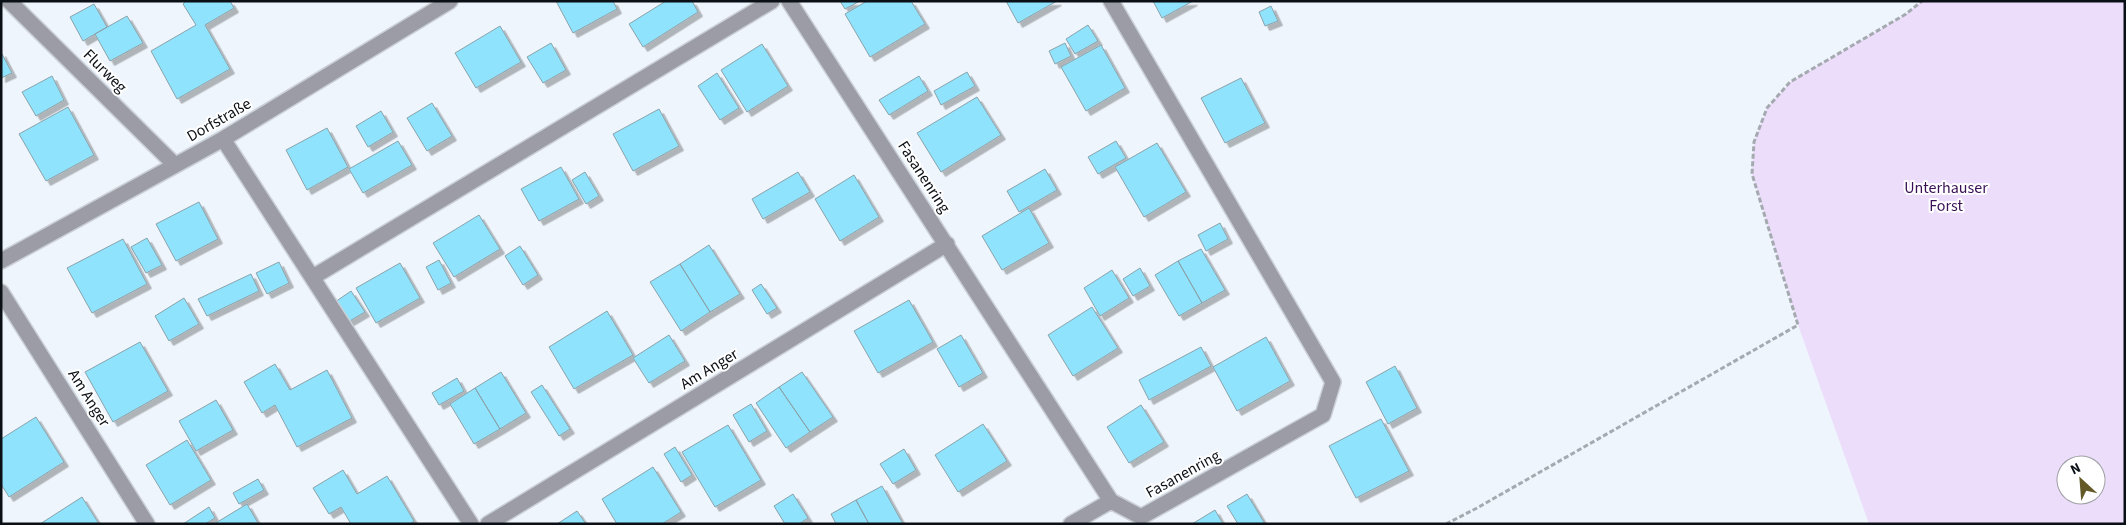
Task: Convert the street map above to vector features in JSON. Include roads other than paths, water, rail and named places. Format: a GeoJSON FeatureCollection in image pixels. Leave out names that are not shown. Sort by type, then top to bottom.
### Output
{"type":"FeatureCollection","features":[{"type":"Feature","properties":{"kind":"street","name":"Flurweg"},"geometry":{"type":"LineString","coordinates":[[9,1],[176,165]]}},
{"type":"Feature","properties":{"kind":"street","name":"Dorfstraße"},"geometry":{"type":"LineString","coordinates":[[1,261],[223,139],[450,1]]}},
{"type":"Feature","properties":{"kind":"street"},"geometry":{"type":"LineString","coordinates":[[314,277],[772,1]]}},
{"type":"Feature","properties":{"kind":"street","name":"Fasanenring"},"geometry":{"type":"LineString","coordinates":[[789,1],[1112,500],[1141,517],[1323,415],[1333,382],[1111,1]]}},
{"type":"Feature","properties":{"kind":"street"},"geometry":{"type":"LineString","coordinates":[[223,139],[314,277],[471,524]]}},
{"type":"Feature","properties":{"kind":"street","name":"Am Anger"},"geometry":{"type":"LineString","coordinates":[[488,524],[947,244]]}},
{"type":"Feature","properties":{"kind":"street","name":"Am Anger"},"geometry":{"type":"LineString","coordinates":[[1,292],[147,524]]}},
{"type":"Feature","properties":{"kind":"street"},"geometry":{"type":"LineString","coordinates":[[1071,524],[1112,500]]}},
{"type":"Feature","properties":{"kind":"park label","name":"Unterhauser Forst"},"geometry":{"type":"Point","coordinates":[1946,197]}}]}
